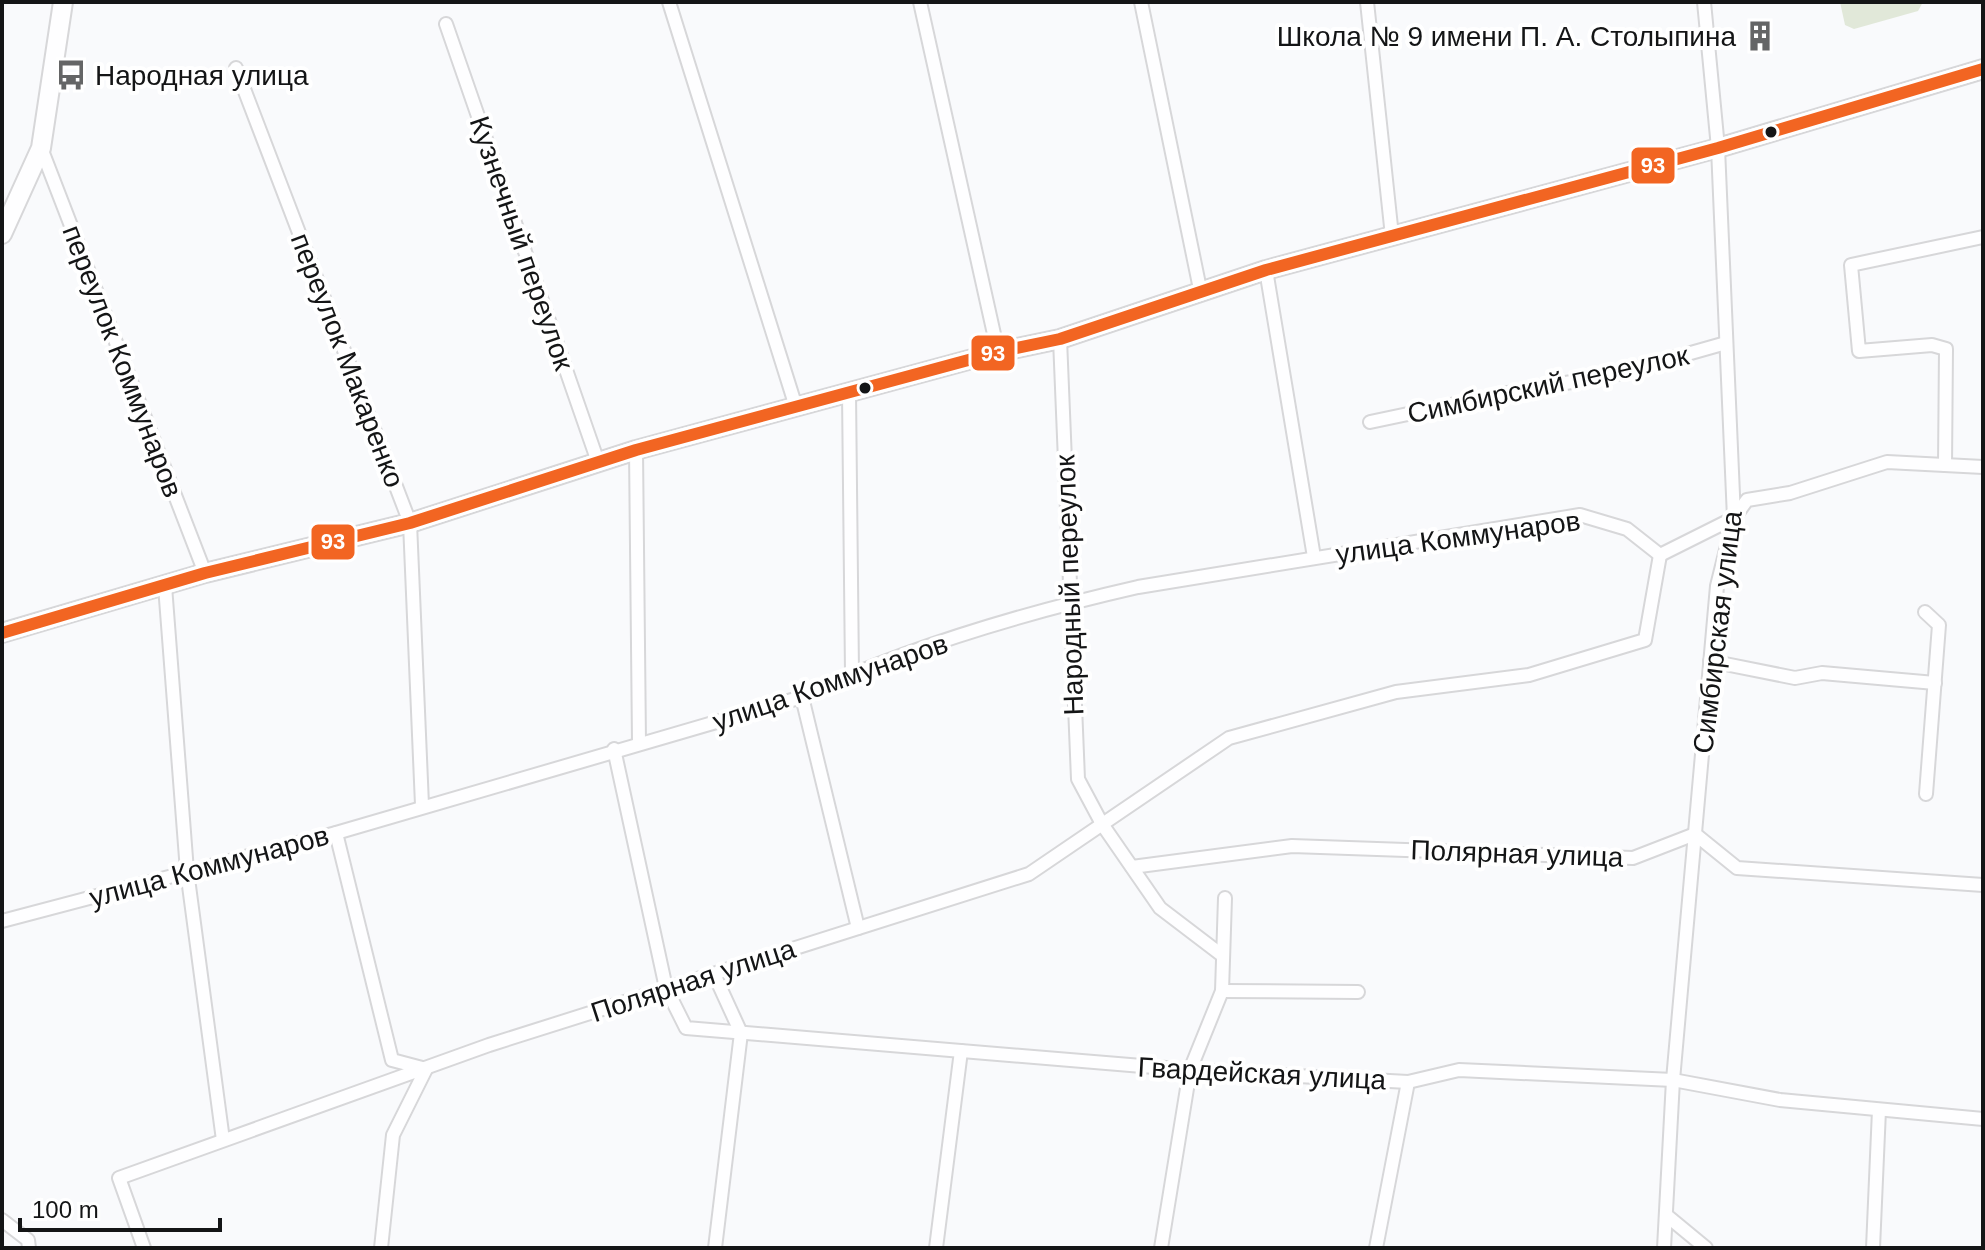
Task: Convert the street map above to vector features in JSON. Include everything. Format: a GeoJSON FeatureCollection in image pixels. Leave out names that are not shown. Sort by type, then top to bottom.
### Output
{"type":"FeatureCollection","features":[{"type":"Feature","properties":{"kind":"main road"},"geometry":{"type":"LineString","coordinates":[[2,234],[41,148],[64,2]]}},
{"type":"Feature","properties":{"kind":"main road"},"geometry":{"type":"LineString","coordinates":[[2,633],[205,573],[410,523],[636,450],[998,352],[1060,339],[1200,289],[1718,148],[1983,69]]}},
{"type":"Feature","properties":{"kind":"street"},"geometry":{"type":"LineString","coordinates":[[669,2],[796,407]]}},
{"type":"Feature","properties":{"kind":"street"},"geometry":{"type":"LineString","coordinates":[[920,2],[998,352]]}},
{"type":"Feature","properties":{"kind":"street"},"geometry":{"type":"LineString","coordinates":[[1141,2],[1200,289]]}},
{"type":"Feature","properties":{"kind":"street"},"geometry":{"type":"LineString","coordinates":[[1367,2],[1392,236]]}},
{"type":"Feature","properties":{"kind":"street","name":"Симбирская улица"},"geometry":{"type":"LineString","coordinates":[[1664,1248],[1673,1080],[1717,586],[1734,518],[1718,148],[1704,2]]}},
{"type":"Feature","properties":{"kind":"street","name":"Кузнечный переулок"},"geometry":{"type":"LineString","coordinates":[[446,24],[598,462]]}},
{"type":"Feature","properties":{"kind":"street","name":"переулок Макаренко"},"geometry":{"type":"LineString","coordinates":[[236,68],[410,523],[422,805]]}},
{"type":"Feature","properties":{"kind":"street","name":"переулок Коммунаров"},"geometry":{"type":"LineString","coordinates":[[41,148],[205,573]]}},
{"type":"Feature","properties":{"kind":"street"},"geometry":{"type":"LineString","coordinates":[[1945,465],[1946,349],[1932,345],[1859,351],[1851,265],[1983,237]]}},
{"type":"Feature","properties":{"kind":"street"},"geometry":{"type":"LineString","coordinates":[[1266,270],[1314,557]]}},
{"type":"Feature","properties":{"kind":"street","name":"Народный переулок"},"geometry":{"type":"LineString","coordinates":[[1060,339],[1068,603],[1078,779],[1102,824],[1160,908],[1223,956]]}},
{"type":"Feature","properties":{"kind":"street","name":"Симбирский переулок"},"geometry":{"type":"LineString","coordinates":[[1370,422],[1531,388],[1606,377],[1726,343]]}},
{"type":"Feature","properties":{"kind":"street"},"geometry":{"type":"LineString","coordinates":[[849,393],[852,673]]}},
{"type":"Feature","properties":{"kind":"street"},"geometry":{"type":"LineString","coordinates":[[636,450],[639,742]]}},
{"type":"Feature","properties":{"kind":"street"},"geometry":{"type":"LineString","coordinates":[[1660,555],[1734,518],[1747,500],[1790,493],[1887,462],[1983,467]]}},
{"type":"Feature","properties":{"kind":"street","name":"улица Коммунаров"},"geometry":{"type":"LineString","coordinates":[[2,921],[336,833],[422,805],[802,697],[852,673],[1068,603],[1138,587],[1580,515],[1627,529],[1660,555]]}},
{"type":"Feature","properties":{"kind":"street","name":"Полярная улица"},"geometry":{"type":"LineString","coordinates":[[144,1248],[119,1178],[666,988],[1029,874],[1229,738],[1396,692],[1529,675],[1645,640],[1660,555]]}},
{"type":"Feature","properties":{"kind":"street"},"geometry":{"type":"LineString","coordinates":[[165,586],[187,871],[223,1140]]}},
{"type":"Feature","properties":{"kind":"street"},"geometry":{"type":"LineString","coordinates":[[1925,612],[1939,625],[1926,794]]}},
{"type":"Feature","properties":{"kind":"street"},"geometry":{"type":"LineString","coordinates":[[1710,661],[1795,678],[1822,673],[1935,683]]}},
{"type":"Feature","properties":{"kind":"street"},"geometry":{"type":"LineString","coordinates":[[802,697],[858,928]]}},
{"type":"Feature","properties":{"kind":"street"},"geometry":{"type":"LineString","coordinates":[[614,749],[666,988]]}},
{"type":"Feature","properties":{"kind":"street"},"geometry":{"type":"LineString","coordinates":[[336,833],[392,1060],[426,1069],[393,1135],[381,1248]]}},
{"type":"Feature","properties":{"kind":"street"},"geometry":{"type":"LineString","coordinates":[[1695,834],[1737,868],[1983,885]]}},
{"type":"Feature","properties":{"kind":"street","name":"Полярная улица"},"geometry":{"type":"LineString","coordinates":[[1132,867],[1292,846],[1633,858],[1695,834]]}},
{"type":"Feature","properties":{"kind":"street"},"geometry":{"type":"LineString","coordinates":[[1161,1248],[1190,1070],[1222,991],[1225,898]]}},
{"type":"Feature","properties":{"kind":"street"},"geometry":{"type":"LineString","coordinates":[[714,974],[741,1033],[715,1248]]}},
{"type":"Feature","properties":{"kind":"street","name":"Гвардейская улица"},"geometry":{"type":"LineString","coordinates":[[666,988],[686,1028],[1190,1070],[1408,1082],[1459,1070],[1673,1080],[1780,1100],[1983,1119]]}},
{"type":"Feature","properties":{"kind":"street"},"geometry":{"type":"LineString","coordinates":[[1222,991],[1358,992]]}},
{"type":"Feature","properties":{"kind":"street"},"geometry":{"type":"LineString","coordinates":[[936,1248],[961,1051]]}},
{"type":"Feature","properties":{"kind":"street"},"geometry":{"type":"LineString","coordinates":[[1376,1248],[1408,1082]]}},
{"type":"Feature","properties":{"kind":"street"},"geometry":{"type":"LineString","coordinates":[[1873,1248],[1879,1110]]}},
{"type":"Feature","properties":{"kind":"street"},"geometry":{"type":"LineString","coordinates":[[1666,1215],[1706,1248]]}},
{"type":"Feature","properties":{"kind":"street"},"geometry":{"type":"LineString","coordinates":[[2,1220],[28,1240],[29,1248]]}},
{"type":"Feature","properties":{"kind":"green space"},"geometry":{"type":"Polygon","coordinates":[[[1840,2],[1923,2],[1918,11],[1854,29],[1845,25],[1840,2]]]}},
{"type":"Feature","properties":{"kind":"transit line","name":"93"},"geometry":{"type":"LineString","coordinates":[[2,633],[205,573],[410,523],[636,450],[998,352],[1060,339],[1266,270],[1718,148],[1983,69]]}},
{"type":"Feature","properties":{"kind":"place","name":"Школа № 9 имени П. А. Столыпина"},"geometry":{"type":"Point","coordinates":[1760,36]}},
{"type":"Feature","properties":{"kind":"place","name":"Народная улица"},"geometry":{"type":"Point","coordinates":[71,75]}}]}
